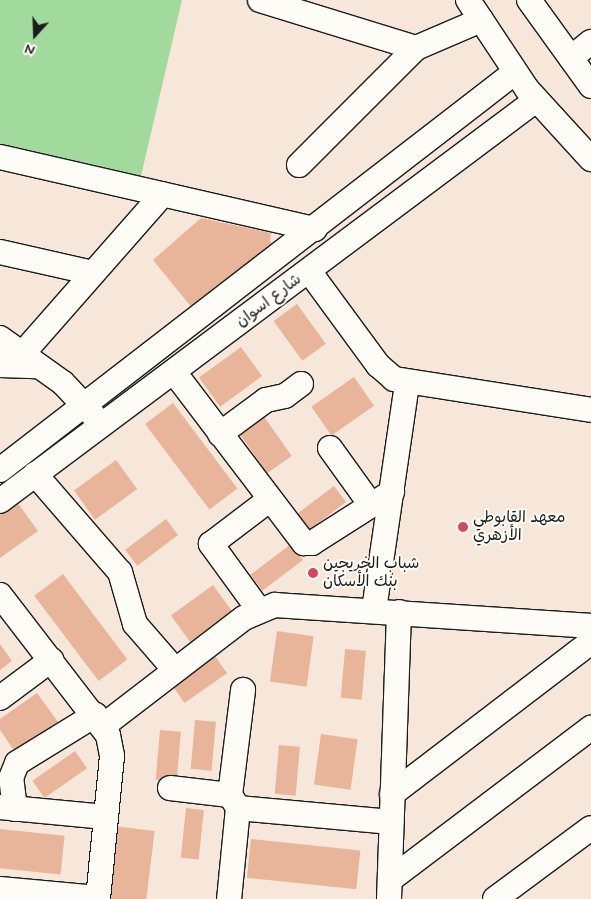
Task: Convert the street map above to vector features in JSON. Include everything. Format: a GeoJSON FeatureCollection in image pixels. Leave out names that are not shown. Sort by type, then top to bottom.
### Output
{"type":"FeatureCollection","features":[{"type":"Feature","properties":{"kind":"street"},"geometry":{"type":"LineString","coordinates":[[260,0],[416,48]]}},
{"type":"Feature","properties":{"kind":"street"},"geometry":{"type":"LineString","coordinates":[[468,0],[514,73],[591,160]]}},
{"type":"Feature","properties":{"kind":"street"},"geometry":{"type":"LineString","coordinates":[[529,0],[591,86]]}},
{"type":"Feature","properties":{"kind":"street"},"geometry":{"type":"LineString","coordinates":[[299,165],[416,48],[481,20]]}},
{"type":"Feature","properties":{"kind":"street"},"geometry":{"type":"LineString","coordinates":[[571,58],[591,42]]}},
{"type":"Feature","properties":{"kind":"street","name":"شارع اسوان"},"geometry":{"type":"LineString","coordinates":[[0,470],[315,229],[514,73]]}},
{"type":"Feature","properties":{"kind":"street","name":"شارع اسوان"},"geometry":{"type":"LineString","coordinates":[[0,501],[536,100]]}},
{"type":"Feature","properties":{"kind":"street"},"geometry":{"type":"LineString","coordinates":[[0,157],[315,229]]}},
{"type":"Feature","properties":{"kind":"street"},"geometry":{"type":"LineString","coordinates":[[0,364],[31,359],[94,273],[163,194]]}},
{"type":"Feature","properties":{"kind":"street"},"geometry":{"type":"LineString","coordinates":[[0,252],[94,273]]}},
{"type":"Feature","properties":{"kind":"street"},"geometry":{"type":"LineString","coordinates":[[309,271],[385,373],[407,383],[591,410]]}},
{"type":"Feature","properties":{"kind":"street"},"geometry":{"type":"LineString","coordinates":[[0,338],[31,359],[85,405],[102,425]]}},
{"type":"Feature","properties":{"kind":"street"},"geometry":{"type":"LineString","coordinates":[[174,372],[301,541],[309,544],[392,492]]}},
{"type":"Feature","properties":{"kind":"street"},"geometry":{"type":"LineString","coordinates":[[374,610],[407,383]]}},
{"type":"Feature","properties":{"kind":"street"},"geometry":{"type":"LineString","coordinates":[[220,434],[266,400],[285,396],[302,384]]}},
{"type":"Feature","properties":{"kind":"street"},"geometry":{"type":"LineString","coordinates":[[330,448],[371,506]]}},
{"type":"Feature","properties":{"kind":"street"},"geometry":{"type":"LineString","coordinates":[[35,474],[120,572],[135,624],[175,670]]}},
{"type":"Feature","properties":{"kind":"street"},"geometry":{"type":"LineString","coordinates":[[259,610],[210,544],[269,500]]}},
{"type":"Feature","properties":{"kind":"street"},"geometry":{"type":"LineString","coordinates":[[0,596],[99,720],[112,756],[98,898],[7,893]]}},
{"type":"Feature","properties":{"kind":"street"},"geometry":{"type":"LineString","coordinates":[[106,817],[8,808],[12,774],[18,763],[99,720],[175,670],[259,610],[292,604],[591,626]]}},
{"type":"Feature","properties":{"kind":"street"},"geometry":{"type":"LineString","coordinates":[[390,889],[399,612]]}},
{"type":"Feature","properties":{"kind":"street"},"geometry":{"type":"LineString","coordinates":[[392,794],[591,642]]}},
{"type":"Feature","properties":{"kind":"street"},"geometry":{"type":"LineString","coordinates":[[0,698],[51,660]]}},
{"type":"Feature","properties":{"kind":"street"},"geometry":{"type":"LineString","coordinates":[[229,899],[234,801],[243,690]]}},
{"type":"Feature","properties":{"kind":"street"},"geometry":{"type":"LineString","coordinates":[[390,889],[591,728]]}},
{"type":"Feature","properties":{"kind":"street"},"geometry":{"type":"LineString","coordinates":[[170,788],[234,801],[391,822]]}},
{"type":"Feature","properties":{"kind":"street"},"geometry":{"type":"LineString","coordinates":[[495,899],[591,828]]}},
{"type":"Feature","properties":{"kind":"green space"},"geometry":{"type":"Polygon","coordinates":[[[0,0],[182,0],[141,176],[0,144],[0,0]]]}},
{"type":"Feature","properties":{"kind":"building"},"geometry":{"type":"Polygon","coordinates":[[[201,218],[271,233],[270,241],[275,249],[192,308],[153,260],[201,218]]]}},
{"type":"Feature","properties":{"kind":"building"},"geometry":{"type":"Polygon","coordinates":[[[297,304],[326,344],[302,361],[274,321],[297,304]]]}},
{"type":"Feature","properties":{"kind":"building"},"geometry":{"type":"Polygon","coordinates":[[[241,347],[262,376],[220,407],[199,378],[241,347]]]}},
{"type":"Feature","properties":{"kind":"building"},"geometry":{"type":"Polygon","coordinates":[[[354,377],[374,406],[331,435],[311,407],[354,377]]]}},
{"type":"Feature","properties":{"kind":"building"},"geometry":{"type":"Polygon","coordinates":[[[173,403],[237,488],[209,510],[145,424],[173,403]]]}},
{"type":"Feature","properties":{"kind":"building"},"geometry":{"type":"Polygon","coordinates":[[[263,415],[292,456],[267,473],[238,432],[263,415]]]}},
{"type":"Feature","properties":{"kind":"building"},"geometry":{"type":"Polygon","coordinates":[[[116,460],[137,489],[95,520],[74,491],[116,460]]]}},
{"type":"Feature","properties":{"kind":"building"},"geometry":{"type":"Polygon","coordinates":[[[334,486],[346,502],[305,533],[292,517],[334,486]]]}},
{"type":"Feature","properties":{"kind":"building"},"geometry":{"type":"Polygon","coordinates":[[[17,502],[38,531],[0,558],[0,514],[17,502]]]}},
{"type":"Feature","properties":{"kind":"building"},"geometry":{"type":"Polygon","coordinates":[[[166,519],[178,535],[137,566],[125,550],[166,519]]]}},
{"type":"Feature","properties":{"kind":"building"},"geometry":{"type":"Polygon","coordinates":[[[291,544],[303,560],[262,591],[250,575],[291,544]]]}},
{"type":"Feature","properties":{"kind":"building"},"geometry":{"type":"Polygon","coordinates":[[[63,574],[127,659],[99,681],[34,596],[63,574]]]}},
{"type":"Feature","properties":{"kind":"building"},"geometry":{"type":"Polygon","coordinates":[[[213,585],[234,614],[192,645],[171,616],[213,585]]]}},
{"type":"Feature","properties":{"kind":"building"},"geometry":{"type":"Polygon","coordinates":[[[277,631],[314,636],[307,687],[270,682],[277,631]]]}},
{"type":"Feature","properties":{"kind":"building"},"geometry":{"type":"Polygon","coordinates":[[[0,644],[12,661],[0,670],[0,644]]]}},
{"type":"Feature","properties":{"kind":"building"},"geometry":{"type":"Polygon","coordinates":[[[345,649],[366,651],[362,700],[341,698],[345,649]]]}},
{"type":"Feature","properties":{"kind":"building"},"geometry":{"type":"Polygon","coordinates":[[[215,656],[227,673],[184,703],[172,686],[215,656]]]}},
{"type":"Feature","properties":{"kind":"building"},"geometry":{"type":"Polygon","coordinates":[[[37,693],[58,722],[15,752],[0,730],[0,719],[37,693]]]}},
{"type":"Feature","properties":{"kind":"building"},"geometry":{"type":"Polygon","coordinates":[[[195,720],[216,722],[212,771],[191,769],[195,720]]]}},
{"type":"Feature","properties":{"kind":"building"},"geometry":{"type":"Polygon","coordinates":[[[160,730],[181,732],[177,782],[156,780],[160,730]]]}},
{"type":"Feature","properties":{"kind":"building"},"geometry":{"type":"Polygon","coordinates":[[[321,734],[358,739],[351,790],[314,785],[321,734]]]}},
{"type":"Feature","properties":{"kind":"building"},"geometry":{"type":"Polygon","coordinates":[[[279,745],[300,747],[296,796],[275,794],[279,745]]]}},
{"type":"Feature","properties":{"kind":"building"},"geometry":{"type":"Polygon","coordinates":[[[75,751],[87,768],[44,798],[32,781],[75,751]]]}},
{"type":"Feature","properties":{"kind":"building"},"geometry":{"type":"Polygon","coordinates":[[[186,808],[204,810],[199,860],[181,858],[186,808]]]}},
{"type":"Feature","properties":{"kind":"building"},"geometry":{"type":"Polygon","coordinates":[[[113,826],[155,831],[146,899],[104,899],[113,826]]]}},
{"type":"Feature","properties":{"kind":"building"},"geometry":{"type":"Polygon","coordinates":[[[0,829],[65,836],[61,875],[0,868],[0,829]]]}},
{"type":"Feature","properties":{"kind":"building"},"geometry":{"type":"Polygon","coordinates":[[[251,839],[360,850],[356,889],[247,878],[251,839]]]}},
{"type":"Feature","properties":{"kind":"place","name":"معهد القابوطي الأزهري"},"geometry":{"type":"Point","coordinates":[463,527]}},
{"type":"Feature","properties":{"kind":"place","name":"شباب الخريجين بنك الأسكان"},"geometry":{"type":"Point","coordinates":[313,573]}}]}
